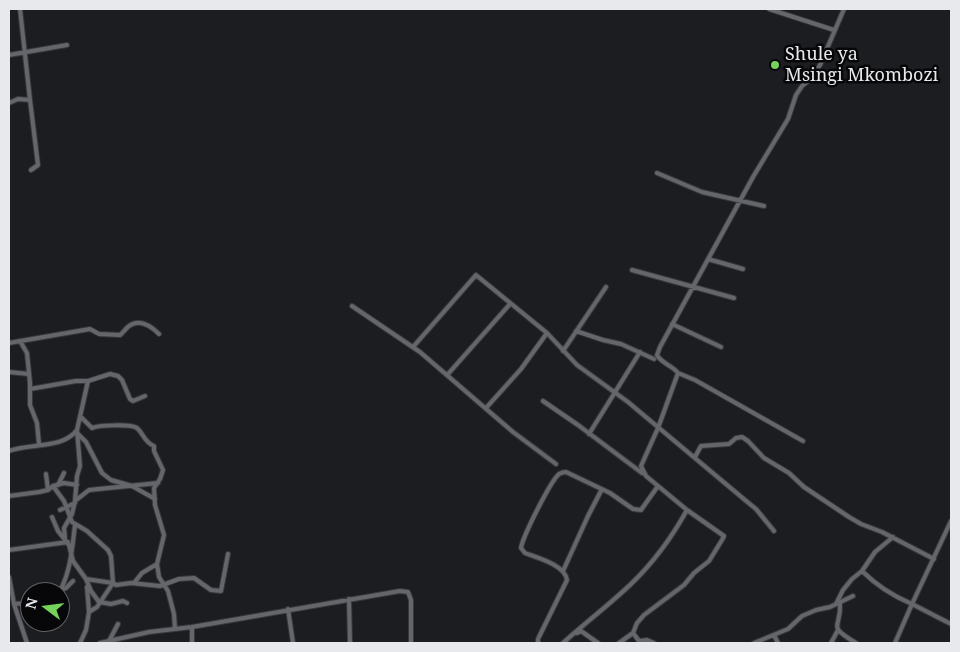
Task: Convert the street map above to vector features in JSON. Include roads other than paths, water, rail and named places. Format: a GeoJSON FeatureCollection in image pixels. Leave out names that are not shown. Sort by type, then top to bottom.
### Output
{"type":"FeatureCollection","features":[{"type":"Feature","properties":{"kind":"street"},"geometry":{"type":"LineString","coordinates":[[20,9],[38,165],[31,170]]}},
{"type":"Feature","properties":{"kind":"street"},"geometry":{"type":"LineString","coordinates":[[769,9],[834,30]]}},
{"type":"Feature","properties":{"kind":"street"},"geometry":{"type":"LineString","coordinates":[[803,441],[695,380],[678,373],[673,367],[659,359],[657,355],[739,202],[788,119],[796,95],[802,86],[812,78],[820,65],[844,9]]}},
{"type":"Feature","properties":{"kind":"street"},"geometry":{"type":"LineString","coordinates":[[9,55],[67,45]]}},
{"type":"Feature","properties":{"kind":"street"},"geometry":{"type":"LineString","coordinates":[[9,103],[18,99],[30,100]]}},
{"type":"Feature","properties":{"kind":"street"},"geometry":{"type":"LineString","coordinates":[[657,173],[702,192],[739,202],[764,206]]}},
{"type":"Feature","properties":{"kind":"street"},"geometry":{"type":"LineString","coordinates":[[708,259],[743,268]]}},
{"type":"Feature","properties":{"kind":"street"},"geometry":{"type":"LineString","coordinates":[[632,270],[734,298]]}},
{"type":"Feature","properties":{"kind":"street"},"geometry":{"type":"LineString","coordinates":[[413,347],[476,275],[547,333],[577,364],[615,392],[756,509],[774,531]]}},
{"type":"Feature","properties":{"kind":"street"},"geometry":{"type":"LineString","coordinates":[[563,351],[606,287]]}},
{"type":"Feature","properties":{"kind":"street"},"geometry":{"type":"LineString","coordinates":[[448,374],[510,304]]}},
{"type":"Feature","properties":{"kind":"street"},"geometry":{"type":"LineString","coordinates":[[352,306],[413,347],[448,374],[528,445],[556,464]]}},
{"type":"Feature","properties":{"kind":"street"},"geometry":{"type":"LineString","coordinates":[[9,343],[90,329],[99,334],[120,335],[130,325],[141,324],[149,325],[159,334]]}},
{"type":"Feature","properties":{"kind":"street"},"geometry":{"type":"LineString","coordinates":[[672,324],[721,347]]}},
{"type":"Feature","properties":{"kind":"street"},"geometry":{"type":"LineString","coordinates":[[576,331],[620,344],[654,359]]}},
{"type":"Feature","properties":{"kind":"street"},"geometry":{"type":"LineString","coordinates":[[486,408],[521,369],[547,333]]}},
{"type":"Feature","properties":{"kind":"street"},"geometry":{"type":"LineString","coordinates":[[20,342],[26,353],[30,404],[37,423],[39,444]]}},
{"type":"Feature","properties":{"kind":"street"},"geometry":{"type":"LineString","coordinates":[[589,434],[640,352]]}},
{"type":"Feature","properties":{"kind":"street"},"geometry":{"type":"LineString","coordinates":[[9,372],[29,374]]}},
{"type":"Feature","properties":{"kind":"street"},"geometry":{"type":"LineString","coordinates":[[646,476],[641,466],[658,428],[678,373]]}},
{"type":"Feature","properties":{"kind":"street"},"geometry":{"type":"LineString","coordinates":[[30,389],[76,381],[88,381],[110,374],[118,376],[122,380],[130,399],[133,401],[145,396]]}},
{"type":"Feature","properties":{"kind":"street"},"geometry":{"type":"LineString","coordinates":[[58,530],[64,528],[71,517],[75,502],[77,476],[80,466],[78,432],[88,381]]}},
{"type":"Feature","properties":{"kind":"street"},"geometry":{"type":"LineString","coordinates":[[543,401],[724,536],[709,561],[694,572],[684,585],[644,615],[633,633],[619,643]]}},
{"type":"Feature","properties":{"kind":"street"},"geometry":{"type":"LineString","coordinates":[[80,416],[92,428],[97,426],[130,426],[137,428],[148,443],[154,446],[154,451],[163,470],[154,488],[164,535],[156,564],[159,577],[168,592],[174,614],[175,629]]}},
{"type":"Feature","properties":{"kind":"street"},"geometry":{"type":"LineString","coordinates":[[10,451],[65,440],[78,432]]}},
{"type":"Feature","properties":{"kind":"street"},"geometry":{"type":"LineString","coordinates":[[78,432],[86,442],[102,473],[111,480],[132,486],[155,499]]}},
{"type":"Feature","properties":{"kind":"street"},"geometry":{"type":"LineString","coordinates":[[694,457],[701,446],[729,444],[736,438],[742,437],[769,461],[789,473],[804,487],[861,524],[894,537],[934,559]]}},
{"type":"Feature","properties":{"kind":"street"},"geometry":{"type":"LineString","coordinates":[[56,492],[64,472]]}},
{"type":"Feature","properties":{"kind":"street"},"geometry":{"type":"LineString","coordinates":[[538,643],[538,639],[567,580],[566,574],[525,553],[521,548],[522,542],[547,492],[560,474],[566,472],[602,489],[632,509],[641,510],[658,486]]}},
{"type":"Feature","properties":{"kind":"street"},"geometry":{"type":"LineString","coordinates":[[46,474],[48,490]]}},
{"type":"Feature","properties":{"kind":"street"},"geometry":{"type":"LineString","coordinates":[[60,510],[75,502],[88,490],[158,482]]}},
{"type":"Feature","properties":{"kind":"street"},"geometry":{"type":"LineString","coordinates":[[9,496],[48,490],[58,484],[77,484]]}},
{"type":"Feature","properties":{"kind":"street"},"geometry":{"type":"LineString","coordinates":[[52,486],[61,497],[72,522],[87,531],[108,550],[110,556],[113,582],[96,607],[89,612]]}},
{"type":"Feature","properties":{"kind":"street"},"geometry":{"type":"LineString","coordinates":[[563,571],[602,489]]}},
{"type":"Feature","properties":{"kind":"street"},"geometry":{"type":"LineString","coordinates":[[563,643],[630,585],[677,528],[687,510]]}},
{"type":"Feature","properties":{"kind":"street"},"geometry":{"type":"LineString","coordinates":[[52,517],[58,530],[66,540]]}},
{"type":"Feature","properties":{"kind":"street"},"geometry":{"type":"LineString","coordinates":[[895,643],[951,521]]}},
{"type":"Feature","properties":{"kind":"street"},"geometry":{"type":"LineString","coordinates":[[64,582],[72,557],[75,525]]}},
{"type":"Feature","properties":{"kind":"street"},"geometry":{"type":"LineString","coordinates":[[64,528],[73,561],[99,602],[111,604],[123,601],[127,603]]}},
{"type":"Feature","properties":{"kind":"street"},"geometry":{"type":"LineString","coordinates":[[856,643],[839,632],[836,627],[838,603],[843,590],[852,579],[862,571],[875,552],[894,537]]}},
{"type":"Feature","properties":{"kind":"street"},"geometry":{"type":"LineString","coordinates":[[9,550],[66,540]]}},
{"type":"Feature","properties":{"kind":"street"},"geometry":{"type":"LineString","coordinates":[[86,579],[113,582],[116,585],[134,583],[156,586],[179,579],[194,578],[211,590],[221,591],[228,554]]}},
{"type":"Feature","properties":{"kind":"street"},"geometry":{"type":"LineString","coordinates":[[134,583],[142,572],[156,564]]}},
{"type":"Feature","properties":{"kind":"street"},"geometry":{"type":"LineString","coordinates":[[862,571],[891,594],[951,624]]}},
{"type":"Feature","properties":{"kind":"street"},"geometry":{"type":"LineString","coordinates":[[9,577],[14,604],[27,643]]}},
{"type":"Feature","properties":{"kind":"street"},"geometry":{"type":"LineString","coordinates":[[80,643],[86,630],[89,612],[86,579]]}},
{"type":"Feature","properties":{"kind":"street"},"geometry":{"type":"LineString","coordinates":[[70,584],[73,581]]}},
{"type":"Feature","properties":{"kind":"street"},"geometry":{"type":"LineString","coordinates":[[100,643],[149,632],[192,627],[400,591],[408,592],[411,600],[411,643]]}},
{"type":"Feature","properties":{"kind":"street"},"geometry":{"type":"LineString","coordinates":[[754,643],[788,629],[802,616],[853,596]]}},
{"type":"Feature","properties":{"kind":"street"},"geometry":{"type":"LineString","coordinates":[[349,599],[350,643]]}},
{"type":"Feature","properties":{"kind":"street"},"geometry":{"type":"LineString","coordinates":[[14,604],[20,604]]}},
{"type":"Feature","properties":{"kind":"street"},"geometry":{"type":"LineString","coordinates":[[288,609],[293,643]]}},
{"type":"Feature","properties":{"kind":"street"},"geometry":{"type":"LineString","coordinates":[[109,641],[118,624]]}},
{"type":"Feature","properties":{"kind":"street"},"geometry":{"type":"LineString","coordinates":[[192,627],[192,643]]}},
{"type":"Feature","properties":{"kind":"street"},"geometry":{"type":"LineString","coordinates":[[831,643],[838,630]]}},
{"type":"Feature","properties":{"kind":"street"},"geometry":{"type":"LineString","coordinates":[[575,633],[581,631],[598,643]]}},
{"type":"Feature","properties":{"kind":"street"},"geometry":{"type":"LineString","coordinates":[[633,633],[639,641],[647,640],[654,643]]}},
{"type":"Feature","properties":{"kind":"street"},"geometry":{"type":"LineString","coordinates":[[774,635],[778,643]]}},
{"type":"Feature","properties":{"kind":"place","name":"Shule ya Msingi Mkombozi"},"geometry":{"type":"Point","coordinates":[775,65]}}]}
